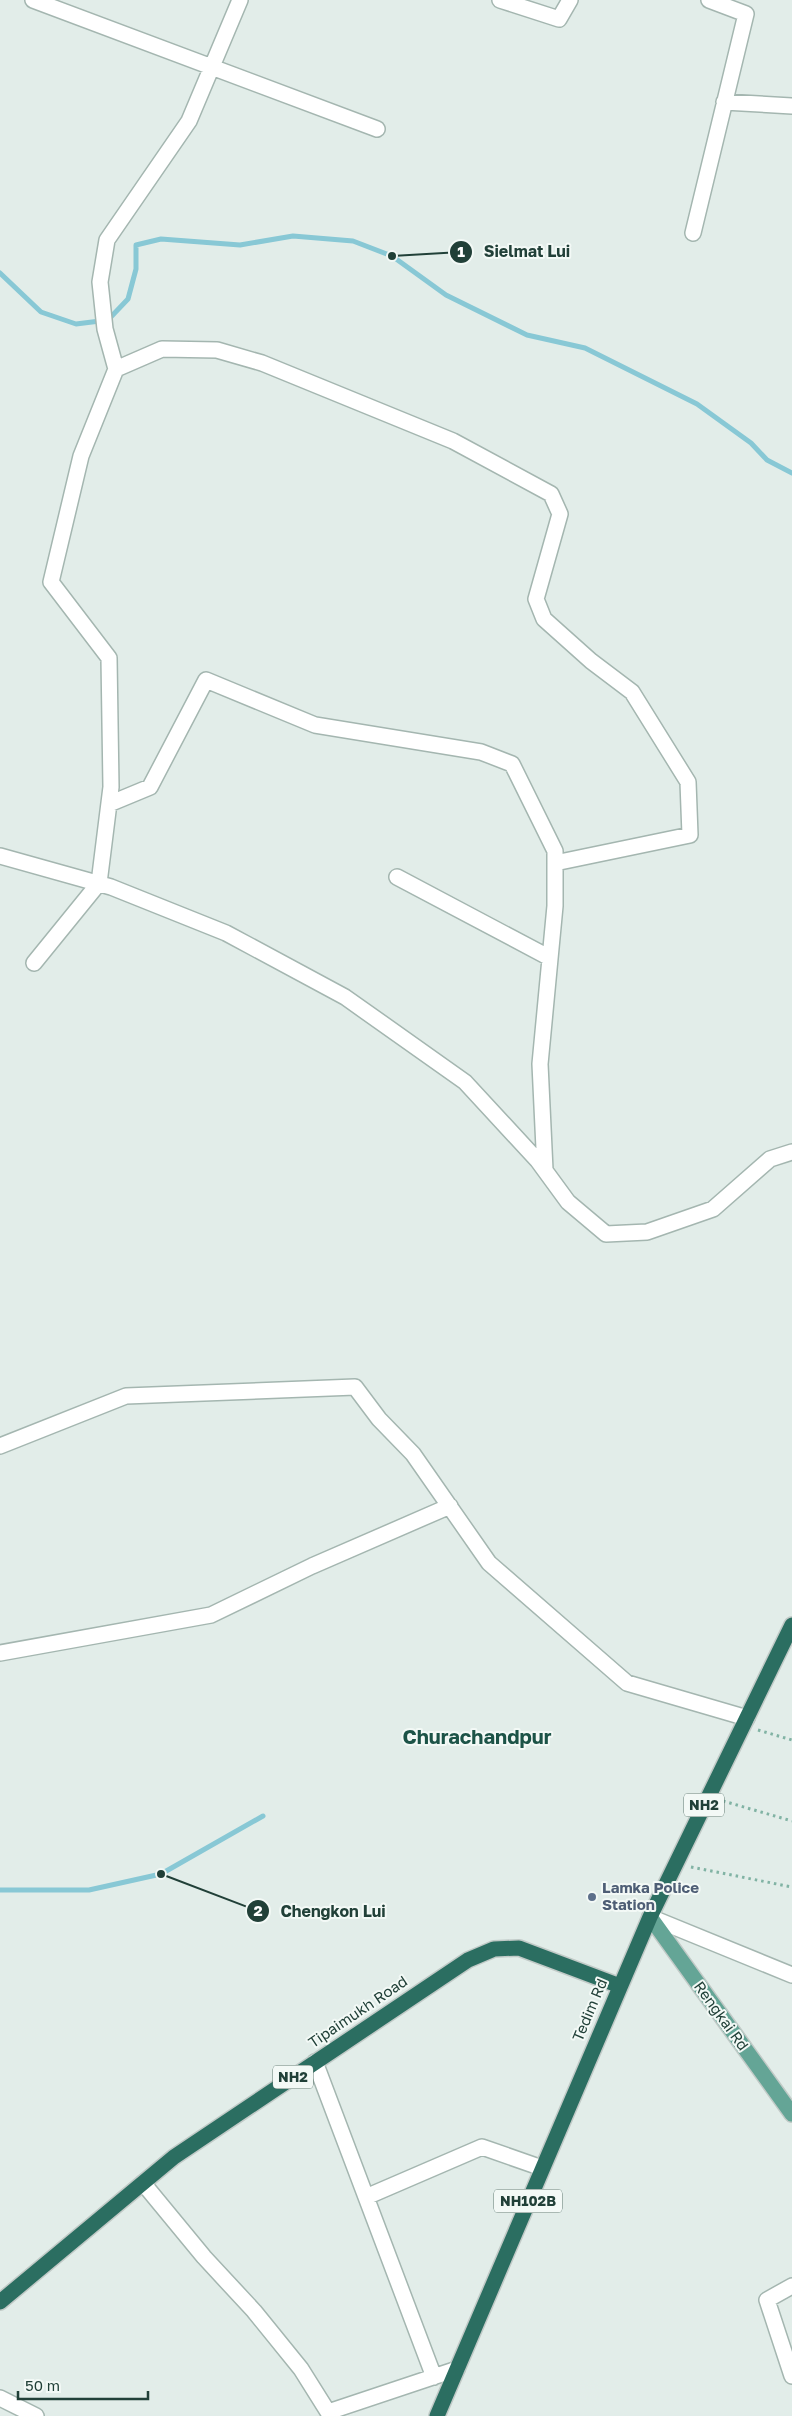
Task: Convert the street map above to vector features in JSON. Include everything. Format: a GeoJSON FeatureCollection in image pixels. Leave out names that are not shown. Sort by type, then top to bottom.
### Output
{"type":"FeatureCollection","features":[{"type":"Feature","properties":{"kind":"highway","name":"Tedim Rd"},"geometry":{"type":"LineString","coordinates":[[437,2416],[650,1917],[792,1625]]}},
{"type":"Feature","properties":{"kind":"highway","name":"Tipaimukh Road"},"geometry":{"type":"LineString","coordinates":[[0,2302],[174,2157],[468,1960],[494,1949],[519,1948],[620,1986]]}},
{"type":"Feature","properties":{"kind":"main road","name":"Rengkai Rd"},"geometry":{"type":"LineString","coordinates":[[650,1917],[792,2114]]}},
{"type":"Feature","properties":{"kind":"street"},"geometry":{"type":"LineString","coordinates":[[33,0],[377,129]]}},
{"type":"Feature","properties":{"kind":"street"},"geometry":{"type":"LineString","coordinates":[[34,963],[99,883],[111,787],[109,658],[51,582],[81,456],[116,369],[103,312],[100,282],[107,240],[148,184],[189,121],[240,0]]}},
{"type":"Feature","properties":{"kind":"street"},"geometry":{"type":"LineString","coordinates":[[500,0],[559,19],[570,0]]}},
{"type":"Feature","properties":{"kind":"street"},"geometry":{"type":"LineString","coordinates":[[693,233],[746,14],[709,0]]}},
{"type":"Feature","properties":{"kind":"street"},"geometry":{"type":"LineString","coordinates":[[724,102],[792,106]]}},
{"type":"Feature","properties":{"kind":"street"},"geometry":{"type":"LineString","coordinates":[[116,369],[162,349],[218,350],[262,363],[453,441],[551,494],[560,514],[536,599],[544,619],[591,661],[632,692],[688,782],[690,835],[555,863]]}},
{"type":"Feature","properties":{"kind":"street"},"geometry":{"type":"LineString","coordinates":[[108,804],[150,786],[206,680],[315,725],[481,752],[512,764],[555,851],[555,906],[540,1064],[545,1170]]}},
{"type":"Feature","properties":{"kind":"street"},"geometry":{"type":"LineString","coordinates":[[0,856],[99,883],[226,933],[346,998],[465,1082],[545,1170],[568,1202],[606,1234],[647,1232],[713,1209],[770,1159],[792,1152]]}},
{"type":"Feature","properties":{"kind":"street"},"geometry":{"type":"LineString","coordinates":[[397,877],[550,958]]}},
{"type":"Feature","properties":{"kind":"street"},"geometry":{"type":"LineString","coordinates":[[0,1446],[126,1396],[355,1387],[379,1419],[413,1454],[489,1563],[627,1683],[745,1722]]}},
{"type":"Feature","properties":{"kind":"street"},"geometry":{"type":"LineString","coordinates":[[0,1653],[211,1615],[312,1566],[450,1506]]}},
{"type":"Feature","properties":{"kind":"street"},"geometry":{"type":"LineString","coordinates":[[650,1917],[792,1974]]}},
{"type":"Feature","properties":{"kind":"street"},"geometry":{"type":"LineString","coordinates":[[315,2062],[434,2376]]}},
{"type":"Feature","properties":{"kind":"street"},"geometry":{"type":"LineString","coordinates":[[366,2197],[482,2147],[542,2168]]}},
{"type":"Feature","properties":{"kind":"street"},"geometry":{"type":"LineString","coordinates":[[143,2183],[302,2369],[327,2414],[457,2369]]}},
{"type":"Feature","properties":{"kind":"street"},"geometry":{"type":"LineString","coordinates":[[792,2286],[768,2300],[792,2376]]}},
{"type":"Feature","properties":{"kind":"street"},"geometry":{"type":"LineString","coordinates":[[0,2398],[36,2416]]}},
{"type":"Feature","properties":{"kind":"path"},"geometry":{"type":"LineString","coordinates":[[745,1722],[792,1740]]}},
{"type":"Feature","properties":{"kind":"path"},"geometry":{"type":"LineString","coordinates":[[708,1797],[792,1822]]}},
{"type":"Feature","properties":{"kind":"path"},"geometry":{"type":"LineString","coordinates":[[676,1864],[792,1887]]}},
{"type":"Feature","properties":{"kind":"waterway"},"geometry":{"type":"LineString","coordinates":[[0,273],[41,312],[76,324],[108,320],[128,299],[136,269],[136,245],[161,239],[240,245],[293,236],[353,241],[392,256],[446,295],[527,335],[585,348],[697,404],[751,443],[767,460],[792,473]]}},
{"type":"Feature","properties":{"kind":"waterway"},"geometry":{"type":"LineString","coordinates":[[0,1890],[89,1890],[161,1874],[263,1816]]}},
{"type":"Feature","properties":{"kind":"place","name":"Sielmat Lui"},"geometry":{"type":"Point","coordinates":[392,256]}},
{"type":"Feature","properties":{"kind":"place","name":"Chengkon Lui"},"geometry":{"type":"Point","coordinates":[161,1874]}},
{"type":"Feature","properties":{"kind":"place","name":"Lamka Police Station"},"geometry":{"type":"Point","coordinates":[592,1897]}},
{"type":"Feature","properties":{"kind":"district","name":"Churachandpur"},"geometry":{"type":"Point","coordinates":[477,1737]}}]}
